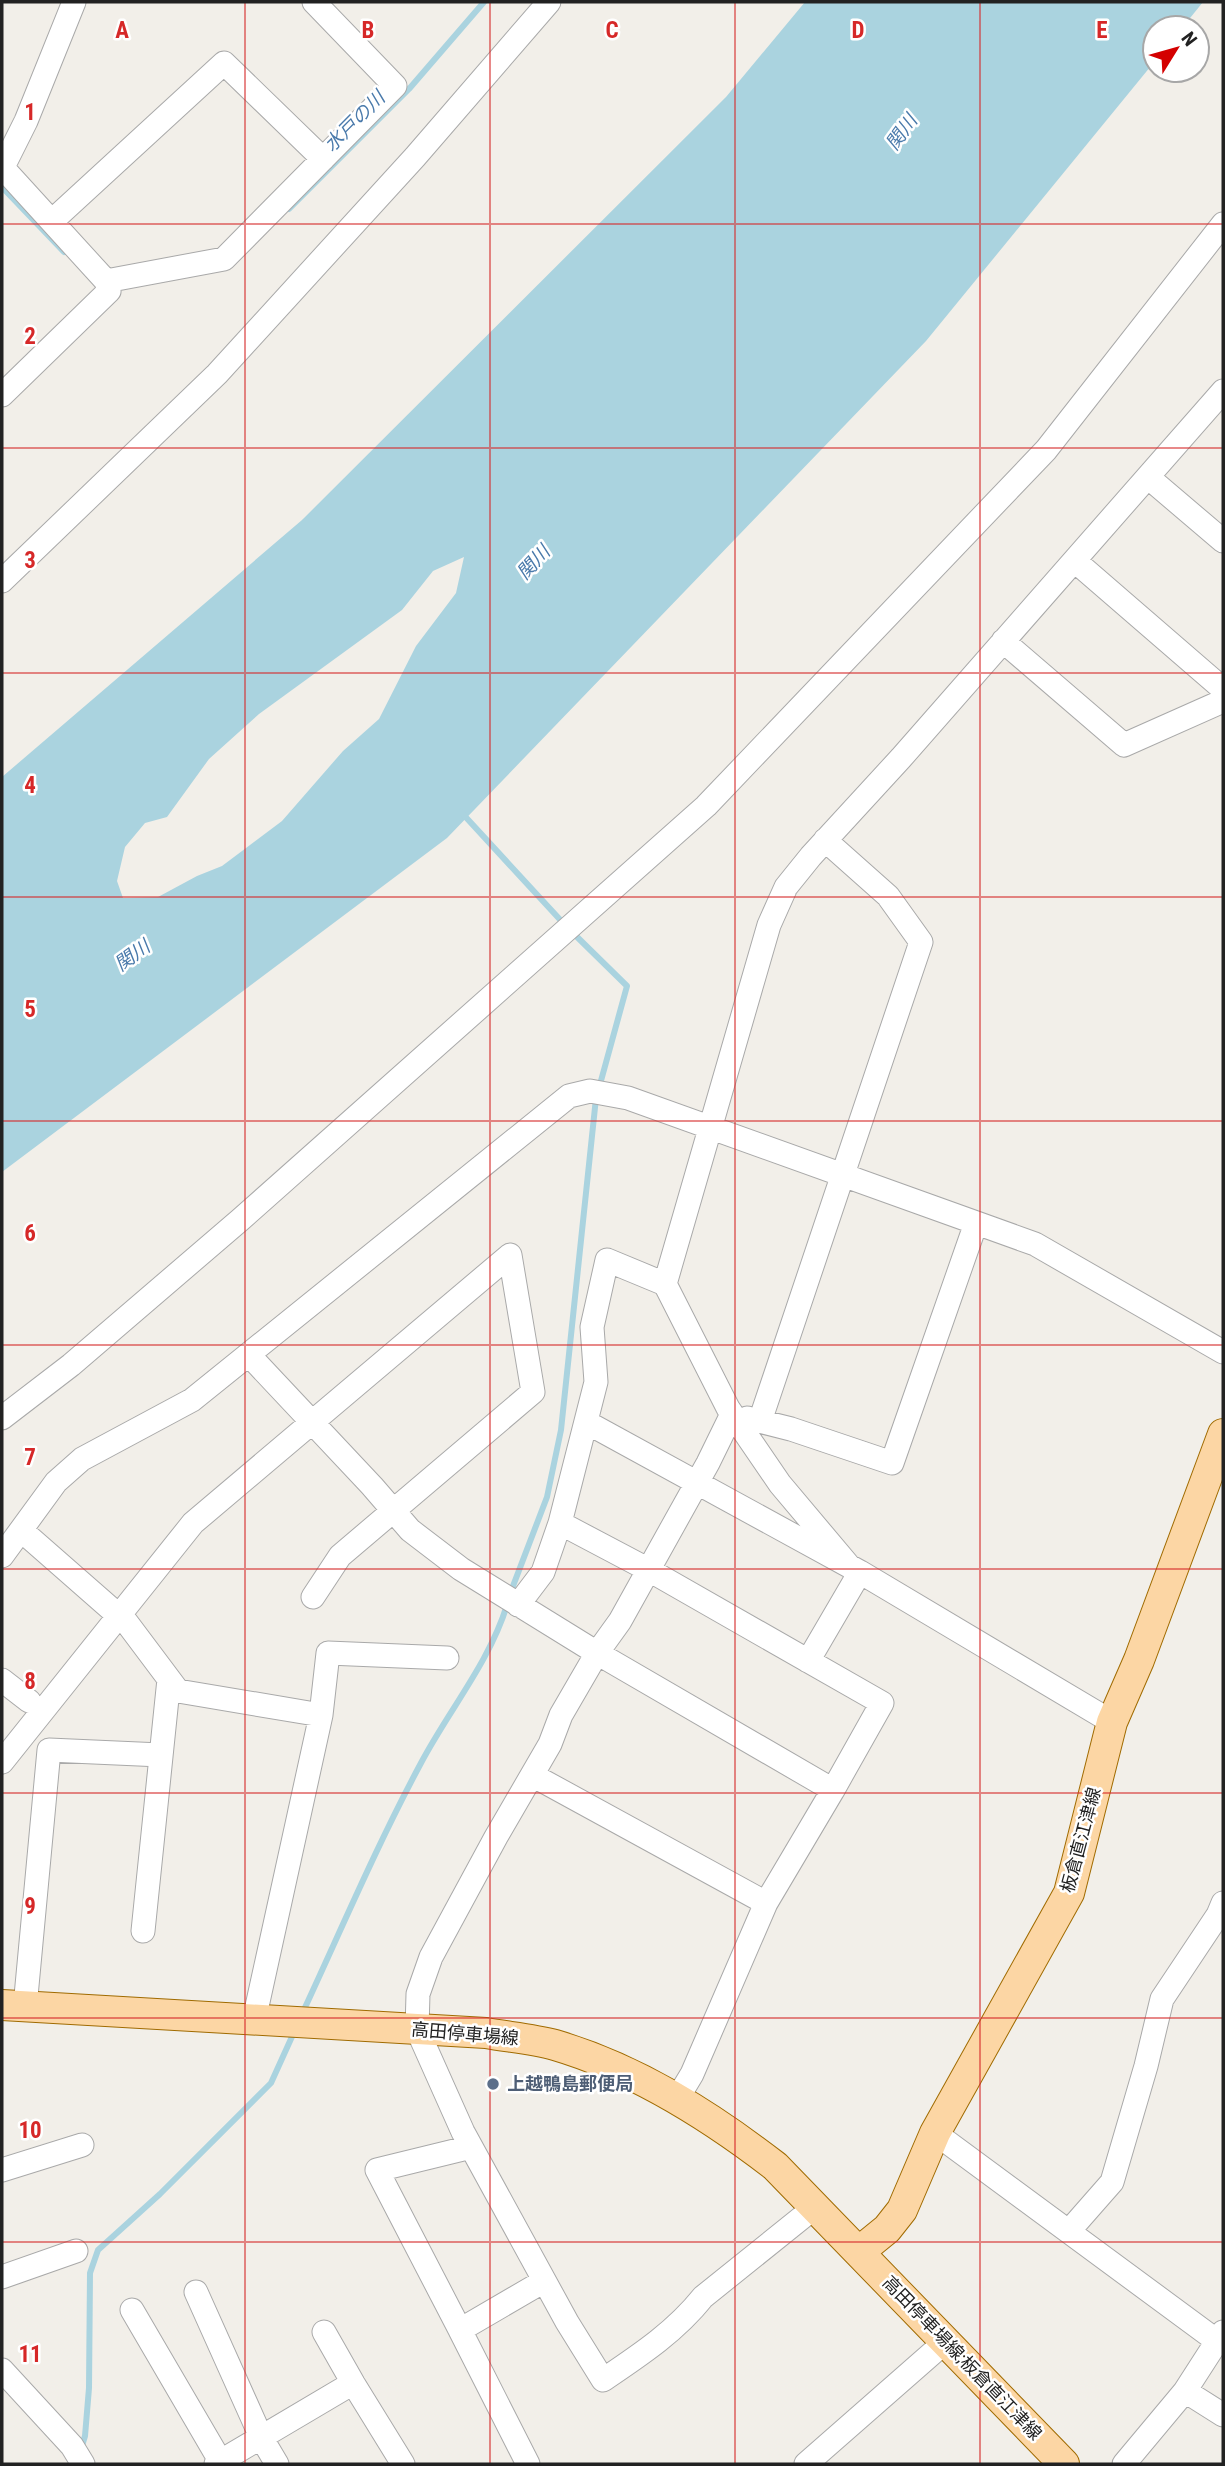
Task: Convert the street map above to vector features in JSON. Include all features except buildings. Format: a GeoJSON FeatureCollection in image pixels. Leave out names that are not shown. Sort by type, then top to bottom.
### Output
{"type":"FeatureCollection","features":[{"type":"Feature","properties":{"kind":"main road","name":"板倉直江津線"},"geometry":{"type":"LineString","coordinates":[[860,2251],[887,2229],[902,2210],[935,2133],[1069,1892],[1112,1722],[1139,1660],[1223,1434]]}},
{"type":"Feature","properties":{"kind":"main road","name":"高田停車場線"},"geometry":{"type":"LineString","coordinates":[[13,2006],[486,2033],[552,2045],[594,2059],[677,2099],[727,2129],[775,2166],[860,2251]]}},
{"type":"Feature","properties":{"kind":"main road","name":"高田停車場線;板倉直江津線"},"geometry":{"type":"LineString","coordinates":[[860,2251],[1064,2464]]}},
{"type":"Feature","properties":{"kind":"street"},"geometry":{"type":"LineString","coordinates":[[2,395],[108,291],[106,281],[2,168],[26,121],[74,2]]}},
{"type":"Feature","properties":{"kind":"street"},"geometry":{"type":"LineString","coordinates":[[2,581],[217,374],[415,157],[549,2]]}},
{"type":"Feature","properties":{"kind":"street"},"geometry":{"type":"LineString","coordinates":[[106,281],[224,259],[395,86],[327,6]]}},
{"type":"Feature","properties":{"kind":"street"},"geometry":{"type":"LineString","coordinates":[[52,221],[224,63],[323,159]]}},
{"type":"Feature","properties":{"kind":"street"},"geometry":{"type":"LineString","coordinates":[[2,1418],[71,1365],[240,1220],[706,806],[1046,450],[1223,224]]}},
{"type":"Feature","properties":{"kind":"street"},"geometry":{"type":"LineString","coordinates":[[665,1284],[769,925],[786,887],[1220,400]]}},
{"type":"Feature","properties":{"kind":"street"},"geometry":{"type":"LineString","coordinates":[[1149,478],[1223,541]]}},
{"type":"Feature","properties":{"kind":"street"},"geometry":{"type":"LineString","coordinates":[[1075,561],[1223,689]]}},
{"type":"Feature","properties":{"kind":"street"},"geometry":{"type":"LineString","coordinates":[[1003,641],[1124,745],[1223,701]]}},
{"type":"Feature","properties":{"kind":"street"},"geometry":{"type":"LineString","coordinates":[[760,1421],[921,943],[888,896],[825,841]]}},
{"type":"Feature","properties":{"kind":"street"},"geometry":{"type":"LineString","coordinates":[[2,1556],[56,1482],[82,1459],[192,1400],[569,1096],[590,1091],[628,1098],[1035,1244],[1223,1352]]}},
{"type":"Feature","properties":{"kind":"street"},"geometry":{"type":"LineString","coordinates":[[732,1415],[760,1421],[892,1463],[976,1223]]}},
{"type":"Feature","properties":{"kind":"street"},"geometry":{"type":"LineString","coordinates":[[2,1762],[193,1523],[510,1255],[533,1392],[392,1509],[340,1556],[313,1597]]}},
{"type":"Feature","properties":{"kind":"street"},"geometry":{"type":"LineString","coordinates":[[519,1605],[543,1572],[560,1523],[586,1422],[596,1382],[592,1327],[607,1260],[665,1284],[732,1415],[780,1484],[855,1569]]}},
{"type":"Feature","properties":{"kind":"street"},"geometry":{"type":"LineString","coordinates":[[249,1355],[410,1530],[461,1569],[597,1653],[833,1790]]}},
{"type":"Feature","properties":{"kind":"street"},"geometry":{"type":"LineString","coordinates":[[732,1415],[698,1482],[620,1621],[597,1653],[561,1715],[550,1744],[430,1957],[418,1994],[417,2029],[471,2147],[544,2281],[603,2380],[662,2340],[703,2297],[815,2207]]}},
{"type":"Feature","properties":{"kind":"street"},"geometry":{"type":"LineString","coordinates":[[586,1422],[855,1569],[1112,1722]]}},
{"type":"Feature","properties":{"kind":"street"},"geometry":{"type":"LineString","coordinates":[[560,1523],[649,1570],[882,1703],[766,1903],[692,2074],[677,2099]]}},
{"type":"Feature","properties":{"kind":"street"},"geometry":{"type":"LineString","coordinates":[[21,1530],[127,1623],[178,1691],[321,1715]]}},
{"type":"Feature","properties":{"kind":"street"},"geometry":{"type":"LineString","coordinates":[[807,1661],[855,1569]]}},
{"type":"Feature","properties":{"kind":"street"},"geometry":{"type":"LineString","coordinates":[[254,2020],[321,1715],[328,1653],[447,1658]]}},
{"type":"Feature","properties":{"kind":"street"},"geometry":{"type":"LineString","coordinates":[[2,1679],[29,1701]]}},
{"type":"Feature","properties":{"kind":"street"},"geometry":{"type":"LineString","coordinates":[[143,1931],[169,1679]]}},
{"type":"Feature","properties":{"kind":"street"},"geometry":{"type":"LineString","coordinates":[[13,2006],[49,1750],[161,1755]]}},
{"type":"Feature","properties":{"kind":"street"},"geometry":{"type":"LineString","coordinates":[[532,1775],[766,1903]]}},
{"type":"Feature","properties":{"kind":"street"},"geometry":{"type":"LineString","coordinates":[[1069,2231],[1112,2182],[1162,2000],[1223,1903]]}},
{"type":"Feature","properties":{"kind":"street"},"geometry":{"type":"LineString","coordinates":[[935,2133],[1220,2337],[1185,2391],[1124,2464]]}},
{"type":"Feature","properties":{"kind":"street"},"geometry":{"type":"LineString","coordinates":[[2,2170],[82,2145]]}},
{"type":"Feature","properties":{"kind":"street"},"geometry":{"type":"LineString","coordinates":[[471,2147],[377,2170],[528,2464]]}},
{"type":"Feature","properties":{"kind":"street"},"geometry":{"type":"LineString","coordinates":[[2,2277],[76,2251]]}},
{"type":"Feature","properties":{"kind":"street"},"geometry":{"type":"LineString","coordinates":[[460,2330],[544,2281]]}},
{"type":"Feature","properties":{"kind":"street"},"geometry":{"type":"LineString","coordinates":[[196,2292],[261,2437],[277,2464]]}},
{"type":"Feature","properties":{"kind":"street"},"geometry":{"type":"LineString","coordinates":[[132,2310],[219,2463],[353,2383]]}},
{"type":"Feature","properties":{"kind":"street"},"geometry":{"type":"LineString","coordinates":[[324,2332],[402,2464]]}},
{"type":"Feature","properties":{"kind":"street"},"geometry":{"type":"LineString","coordinates":[[806,2464],[945,2342]]}},
{"type":"Feature","properties":{"kind":"street"},"geometry":{"type":"LineString","coordinates":[[2,2370],[72,2446],[83,2464]]}},
{"type":"Feature","properties":{"kind":"street"},"geometry":{"type":"LineString","coordinates":[[1185,2391],[1223,2415]]}},
{"type":"Feature","properties":{"kind":"water","name":"関川"},"geometry":{"type":"Polygon","coordinates":[[[805,2],[1203,2],[1193,14],[1141,14],[1141,78],[926,341],[447,838],[2,1172],[2,777],[302,520],[726,97],[805,2]],[[464,557],[433,571],[402,610],[259,714],[209,759],[167,817],[145,823],[125,847],[117,881],[123,898],[158,897],[222,866],[282,821],[343,751],[379,719],[416,646],[456,593],[464,557]]]}},
{"type":"Feature","properties":{"kind":"waterway","name":"水戸の川"},"geometry":{"type":"LineString","coordinates":[[289,209],[409,89],[484,2]]}},
{"type":"Feature","properties":{"kind":"waterway","name":"水戸の川"},"geometry":{"type":"LineString","coordinates":[[2,187],[64,252]]}},
{"type":"Feature","properties":{"kind":"waterway"},"geometry":{"type":"LineString","coordinates":[[461,812],[565,925]]}},
{"type":"Feature","properties":{"kind":"waterway"},"geometry":{"type":"LineString","coordinates":[[573,933],[627,986],[599,1088]]}},
{"type":"Feature","properties":{"kind":"waterway"},"geometry":{"type":"LineString","coordinates":[[510,1594],[547,1497],[561,1430],[596,1098]]}},
{"type":"Feature","properties":{"kind":"waterway"},"geometry":{"type":"LineString","coordinates":[[302,2014],[405,1794],[432,1743],[490,1647],[507,1605]]}},
{"type":"Feature","properties":{"kind":"waterway"},"geometry":{"type":"LineString","coordinates":[[81,2449],[85,2436],[89,2388],[90,2273],[98,2250],[160,2194],[271,2083],[295,2030]]}},
{"type":"Feature","properties":{"kind":"place","name":"上越鴨島郵便局"},"geometry":{"type":"Point","coordinates":[493,2084]}}]}
